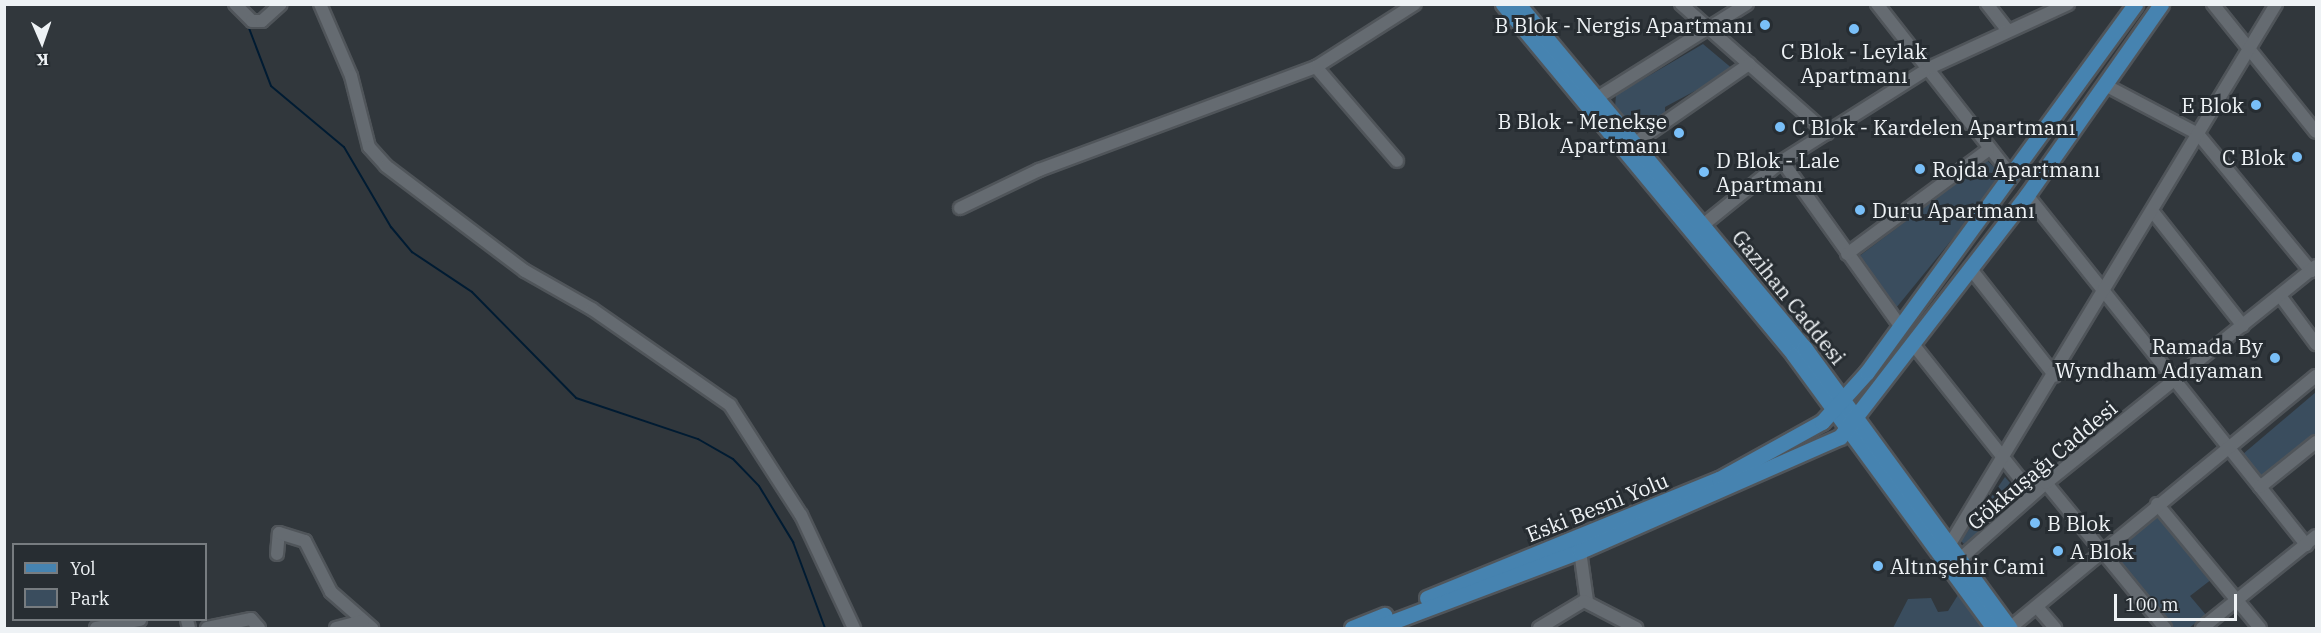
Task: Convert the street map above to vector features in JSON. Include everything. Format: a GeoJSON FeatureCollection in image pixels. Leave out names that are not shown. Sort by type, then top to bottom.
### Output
{"type":"FeatureCollection","features":[{"type":"Feature","properties":{"kind":"main road","name":"Gazihan Caddesi"},"geometry":{"type":"LineString","coordinates":[[1503,4],[1853,421],[1950,544],[2010,628]]}},
{"type":"Feature","properties":{"kind":"main road","name":"Gazihan Caddesi"},"geometry":{"type":"LineString","coordinates":[[1518,4],[1703,225],[1839,404]]}},
{"type":"Feature","properties":{"kind":"main road","name":"Eski Besni Yolu"},"geometry":{"type":"LineString","coordinates":[[1352,628],[1719,479],[1780,449],[1839,404],[2012,176],[2135,4]]}},
{"type":"Feature","properties":{"kind":"main road","name":"Eski Besni Yolu"},"geometry":{"type":"LineString","coordinates":[[1376,628],[1580,551],[1822,447],[1853,421],[2027,195],[2107,86],[2161,4]]}},
{"type":"Feature","properties":{"kind":"main road"},"geometry":{"type":"LineString","coordinates":[[2012,176],[2027,195]]}},
{"type":"Feature","properties":{"kind":"main road","name":"Gazihan Caddesi"},"geometry":{"type":"LineString","coordinates":[[1853,421],[1862,443],[1994,628]]}},
{"type":"Feature","properties":{"kind":"main road"},"geometry":{"type":"LineString","coordinates":[[1822,447],[1862,443]]}},
{"type":"Feature","properties":{"kind":"street"},"geometry":{"type":"LineString","coordinates":[[235,4],[252,21],[262,21],[281,4]]}},
{"type":"Feature","properties":{"kind":"street"},"geometry":{"type":"LineString","coordinates":[[320,4],[351,76],[369,147],[380,160],[525,271],[592,309],[730,405],[801,515],[854,628]]}},
{"type":"Feature","properties":{"kind":"street"},"geometry":{"type":"LineString","coordinates":[[960,208],[1039,170],[1316,67],[1416,4]]}},
{"type":"Feature","properties":{"kind":"street"},"geometry":{"type":"LineString","coordinates":[[1681,4],[1827,133]]}},
{"type":"Feature","properties":{"kind":"street"},"geometry":{"type":"LineString","coordinates":[[1598,98],[1705,27],[1747,4]]}},
{"type":"Feature","properties":{"kind":"street"},"geometry":{"type":"LineString","coordinates":[[1877,4],[1929,68],[1988,150],[2012,176]]}},
{"type":"Feature","properties":{"kind":"street"},"geometry":{"type":"LineString","coordinates":[[1987,4],[2008,31]]}},
{"type":"Feature","properties":{"kind":"street"},"geometry":{"type":"LineString","coordinates":[[2213,4],[2316,132]]}},
{"type":"Feature","properties":{"kind":"street"},"geometry":{"type":"LineString","coordinates":[[1950,544],[2055,376],[2276,4]]}},
{"type":"Feature","properties":{"kind":"street"},"geometry":{"type":"LineString","coordinates":[[1703,225],[1782,161],[1929,68],[2065,5]]}},
{"type":"Feature","properties":{"kind":"street"},"geometry":{"type":"LineString","coordinates":[[1635,143],[1749,64]]}},
{"type":"Feature","properties":{"kind":"street"},"geometry":{"type":"LineString","coordinates":[[1316,67],[1396,160]]}},
{"type":"Feature","properties":{"kind":"street"},"geometry":{"type":"LineString","coordinates":[[2107,86],[2198,134],[2314,268]]}},
{"type":"Feature","properties":{"kind":"street"},"geometry":{"type":"LineString","coordinates":[[1847,254],[1988,150]]}},
{"type":"Feature","properties":{"kind":"street"},"geometry":{"type":"LineString","coordinates":[[1782,161],[1900,326]]}},
{"type":"Feature","properties":{"kind":"street"},"geometry":{"type":"LineString","coordinates":[[2027,195],[2306,545]]}},
{"type":"Feature","properties":{"kind":"street"},"geometry":{"type":"LineString","coordinates":[[2153,212],[2243,326]]}},
{"type":"Feature","properties":{"kind":"street"},"geometry":{"type":"LineString","coordinates":[[1970,268],[2055,376]]}},
{"type":"Feature","properties":{"kind":"street","name":"Gökkuşağı Caddesi"},"geometry":{"type":"LineString","coordinates":[[1960,559],[2032,494],[2281,297],[2314,268]]}},
{"type":"Feature","properties":{"kind":"street"},"geometry":{"type":"LineString","coordinates":[[2281,297],[2316,344]]}},
{"type":"Feature","properties":{"kind":"street"},"geometry":{"type":"LineString","coordinates":[[1912,343],[2002,460],[2032,494]]}},
{"type":"Feature","properties":{"kind":"street"},"geometry":{"type":"LineString","coordinates":[[2010,628],[2157,504],[2316,376]]}},
{"type":"Feature","properties":{"kind":"street"},"geometry":{"type":"LineString","coordinates":[[2260,487],[2316,442]]}},
{"type":"Feature","properties":{"kind":"street"},"geometry":{"type":"LineString","coordinates":[[2046,483],[2165,628]]}},
{"type":"Feature","properties":{"kind":"street"},"geometry":{"type":"LineString","coordinates":[[2157,504],[2260,628]]}},
{"type":"Feature","properties":{"kind":"street"},"geometry":{"type":"LineString","coordinates":[[277,554],[279,533],[305,541],[331,592],[368,625]]}},
{"type":"Feature","properties":{"kind":"street"},"geometry":{"type":"LineString","coordinates":[[2202,628],[2316,536]]}},
{"type":"Feature","properties":{"kind":"street"},"geometry":{"type":"LineString","coordinates":[[1580,551],[1587,601]]}},
{"type":"Feature","properties":{"kind":"street"},"geometry":{"type":"LineString","coordinates":[[1539,628],[1587,601]]}},
{"type":"Feature","properties":{"kind":"street"},"geometry":{"type":"LineString","coordinates":[[1587,601],[1636,628]]}},
{"type":"Feature","properties":{"kind":"street"},"geometry":{"type":"LineString","coordinates":[[2037,607],[2055,628]]}},
{"type":"Feature","properties":{"kind":"street"},"geometry":{"type":"LineString","coordinates":[[207,628],[251,619],[259,628]]}},
{"type":"Feature","properties":{"kind":"street"},"geometry":{"type":"LineString","coordinates":[[96,628],[134,621]]}},
{"type":"Feature","properties":{"kind":"street"},"geometry":{"type":"LineString","coordinates":[[336,628],[368,625]]}},
{"type":"Feature","properties":{"kind":"green space"},"geometry":{"type":"Polygon","coordinates":[[[1703,44],[1734,70],[1665,107],[1665,114],[1636,132],[1615,107],[1616,95],[1703,44]]]}},
{"type":"Feature","properties":{"kind":"green space"},"geometry":{"type":"Polygon","coordinates":[[[1987,160],[2003,177],[1896,308],[1858,257],[1987,160]]]}},
{"type":"Feature","properties":{"kind":"green space"},"geometry":{"type":"Polygon","coordinates":[[[2316,392],[2316,437],[2263,480],[2243,454],[2316,392]]]}},
{"type":"Feature","properties":{"kind":"green space"},"geometry":{"type":"Polygon","coordinates":[[[2005,477],[2022,497],[1964,544],[1961,541],[2005,477]]]}},
{"type":"Feature","properties":{"kind":"green space"},"geometry":{"type":"Polygon","coordinates":[[[2158,514],[2212,579],[2190,596],[2206,615],[2189,628],[2173,628],[2111,553],[2158,514]]]}},
{"type":"Feature","properties":{"kind":"green space"},"geometry":{"type":"Polygon","coordinates":[[[1958,595],[1983,628],[1893,628],[1908,599],[1931,598],[1938,612],[1948,611],[1958,595]]]}},
{"type":"Feature","properties":{"kind":"waterway"},"geometry":{"type":"LineString","coordinates":[[247,23],[271,86],[344,147],[391,227],[412,252],[472,292],[576,398],[698,439],[733,459],[759,486],[793,542],[825,628]]}},
{"type":"Feature","properties":{"kind":"place","name":"B Blok - Nergis Apartmanı"},"geometry":{"type":"Point","coordinates":[1765,25]}},
{"type":"Feature","properties":{"kind":"place","name":"C Blok - Leylak Apartmanı"},"geometry":{"type":"Point","coordinates":[1854,29]}},
{"type":"Feature","properties":{"kind":"place","name":"E Blok"},"geometry":{"type":"Point","coordinates":[2256,105]}},
{"type":"Feature","properties":{"kind":"place","name":"C Blok - Kardelen Apartmanı"},"geometry":{"type":"Point","coordinates":[1780,127]}},
{"type":"Feature","properties":{"kind":"place","name":"B Blok - Menekşe Apartmanı"},"geometry":{"type":"Point","coordinates":[1679,133]}},
{"type":"Feature","properties":{"kind":"place","name":"C Blok"},"geometry":{"type":"Point","coordinates":[2297,157]}},
{"type":"Feature","properties":{"kind":"place","name":"Rojda Apartmanı"},"geometry":{"type":"Point","coordinates":[1920,169]}},
{"type":"Feature","properties":{"kind":"place","name":"D Blok - Lale Apartmanı"},"geometry":{"type":"Point","coordinates":[1704,172]}},
{"type":"Feature","properties":{"kind":"place","name":"Duru Apartmanı"},"geometry":{"type":"Point","coordinates":[1860,210]}},
{"type":"Feature","properties":{"kind":"place","name":"Ramada By Wyndham Adıyaman"},"geometry":{"type":"Point","coordinates":[2275,358]}},
{"type":"Feature","properties":{"kind":"place","name":"B Blok"},"geometry":{"type":"Point","coordinates":[2035,523]}},
{"type":"Feature","properties":{"kind":"place","name":"A Blok"},"geometry":{"type":"Point","coordinates":[2058,551]}},
{"type":"Feature","properties":{"kind":"place","name":"Altınşehir Cami"},"geometry":{"type":"Point","coordinates":[1878,566]}}]}
